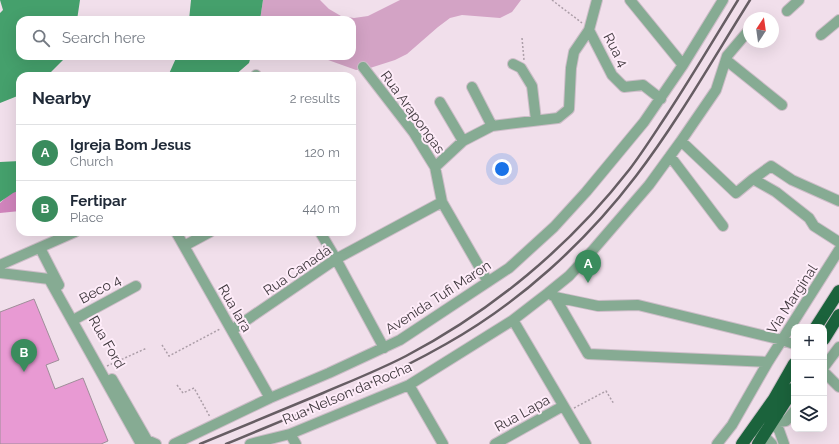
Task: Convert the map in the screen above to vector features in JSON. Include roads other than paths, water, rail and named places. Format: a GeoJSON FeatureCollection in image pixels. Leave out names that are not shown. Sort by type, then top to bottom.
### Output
{"type":"FeatureCollection","features":[{"type":"Feature","properties":{"kind":"highway"},"geometry":{"type":"LineString","coordinates":[[818,324],[839,290]]}},
{"type":"Feature","properties":{"kind":"highway"},"geometry":{"type":"LineString","coordinates":[[827,334],[839,315]]}},
{"type":"Feature","properties":{"kind":"highway"},"geometry":{"type":"LineString","coordinates":[[742,444],[774,399],[791,369]]}},
{"type":"Feature","properties":{"kind":"highway"},"geometry":{"type":"LineString","coordinates":[[765,441],[772,423],[791,393]]}},
{"type":"Feature","properties":{"kind":"street"},"geometry":{"type":"LineString","coordinates":[[435,167],[463,141],[492,126],[558,118],[568,109],[571,68],[574,52],[589,30],[597,0]]}},
{"type":"Feature","properties":{"kind":"street"},"geometry":{"type":"LineString","coordinates":[[630,0],[683,65]]}},
{"type":"Feature","properties":{"kind":"street","name":"Avenida Tufi Maron"},"geometry":{"type":"LineString","coordinates":[[174,444],[270,398],[400,340],[508,268],[554,227],[591,186],[644,122],[661,99],[723,0]]}},
{"type":"Feature","properties":{"kind":"street"},"geometry":{"type":"LineString","coordinates":[[787,11],[799,0]]}},
{"type":"Feature","properties":{"kind":"street"},"geometry":{"type":"LineString","coordinates":[[821,35],[839,20]]}},
{"type":"Feature","properties":{"kind":"street","name":"Rua 4"},"geometry":{"type":"LineString","coordinates":[[589,30],[612,75],[624,87],[643,85],[661,99]]}},
{"type":"Feature","properties":{"kind":"street","name":"Rua Nelson da Rocha"},"geometry":{"type":"LineString","coordinates":[[250,444],[293,439],[409,385],[551,295],[593,250],[649,185],[682,141],[716,90],[728,56],[743,37]]}},
{"type":"Feature","properties":{"kind":"street"},"geometry":{"type":"LineString","coordinates":[[726,60],[782,105]]}},
{"type":"Feature","properties":{"kind":"street"},"geometry":{"type":"LineString","coordinates":[[517,66],[532,86],[536,120]]}},
{"type":"Feature","properties":{"kind":"street","name":"Rua Arapongas"},"geometry":{"type":"LineString","coordinates":[[363,67],[414,133],[435,167],[442,202],[488,282]]}},
{"type":"Feature","properties":{"kind":"street"},"geometry":{"type":"LineString","coordinates":[[472,87],[492,126]]}},
{"type":"Feature","properties":{"kind":"street"},"geometry":{"type":"LineString","coordinates":[[440,102],[463,141]]}},
{"type":"Feature","properties":{"kind":"street"},"geometry":{"type":"LineString","coordinates":[[682,141],[736,193],[771,166],[792,180],[839,201]]}},
{"type":"Feature","properties":{"kind":"street"},"geometry":{"type":"LineString","coordinates":[[670,156],[723,226]]}},
{"type":"Feature","properties":{"kind":"street"},"geometry":{"type":"LineString","coordinates":[[753,179],[776,192],[809,218],[814,226],[839,242]]}},
{"type":"Feature","properties":{"kind":"street","name":"Rua Canadá"},"geometry":{"type":"LineString","coordinates":[[230,327],[336,259],[442,202]]}},
{"type":"Feature","properties":{"kind":"street"},"geometry":{"type":"LineString","coordinates":[[0,265],[66,236]]}},
{"type":"Feature","properties":{"kind":"street","name":"Rua Iara"},"geometry":{"type":"LineString","coordinates":[[178,236],[270,398]]}},
{"type":"Feature","properties":{"kind":"street"},"geometry":{"type":"LineString","coordinates":[[184,246],[203,236]]}},
{"type":"Feature","properties":{"kind":"street"},"geometry":{"type":"LineString","coordinates":[[322,236],[384,348]]}},
{"type":"Feature","properties":{"kind":"street","name":"Rua Ford"},"geometry":{"type":"LineString","coordinates":[[40,248],[77,318],[147,440],[156,444]]}},
{"type":"Feature","properties":{"kind":"street","name":"Via Marginal"},"geometry":{"type":"LineString","coordinates":[[717,444],[732,425],[768,362],[839,250]]}},
{"type":"Feature","properties":{"kind":"street"},"geometry":{"type":"LineString","coordinates":[[0,273],[49,279],[140,444]]}},
{"type":"Feature","properties":{"kind":"street","name":"Beco 4"},"geometry":{"type":"LineString","coordinates":[[77,318],[136,286]]}},
{"type":"Feature","properties":{"kind":"street"},"geometry":{"type":"LineString","coordinates":[[551,295],[598,306],[638,305],[791,343]]}},
{"type":"Feature","properties":{"kind":"street"},"geometry":{"type":"LineString","coordinates":[[551,295],[588,354],[768,362]]}},
{"type":"Feature","properties":{"kind":"street"},"geometry":{"type":"LineString","coordinates":[[513,320],[586,444]]}},
{"type":"Feature","properties":{"kind":"street"},"geometry":{"type":"LineString","coordinates":[[827,363],[838,350]]}},
{"type":"Feature","properties":{"kind":"street"},"geometry":{"type":"LineString","coordinates":[[827,375],[839,387]]}},
{"type":"Feature","properties":{"kind":"street"},"geometry":{"type":"LineString","coordinates":[[409,385],[443,444]]}},
{"type":"Feature","properties":{"kind":"street","name":"Rua Lapa"},"geometry":{"type":"LineString","coordinates":[[495,444],[565,408]]}},
{"type":"Feature","properties":{"kind":"street"},"geometry":{"type":"LineString","coordinates":[[772,423],[786,421],[791,415]]}},
{"type":"Feature","properties":{"kind":"street"},"geometry":{"type":"LineString","coordinates":[[762,416],[779,430],[784,444]]}},
{"type":"Feature","properties":{"kind":"street"},"geometry":{"type":"LineString","coordinates":[[753,429],[765,441]]}},
{"type":"Feature","properties":{"kind":"street"},"geometry":{"type":"LineString","coordinates":[[279,444],[293,439]]}},
{"type":"Feature","properties":{"kind":"railway"},"geometry":{"type":"LineString","coordinates":[[200,444],[354,380],[406,356],[469,319],[499,298],[527,275],[555,251],[581,225],[629,170],[675,102],[738,0]]}},
{"type":"Feature","properties":{"kind":"railway"},"geometry":{"type":"LineString","coordinates":[[226,444],[338,397],[419,359],[473,328],[499,310],[549,270],[595,225],[636,176],[681,112],[750,0]]}},
{"type":"Feature","properties":{"kind":"place","name":"Igreja Bom Jesus"},"geometry":{"type":"Point","coordinates":[588,283]}},
{"type":"Feature","properties":{"kind":"place","name":"Fertipar"},"geometry":{"type":"Point","coordinates":[24,372]}}]}
